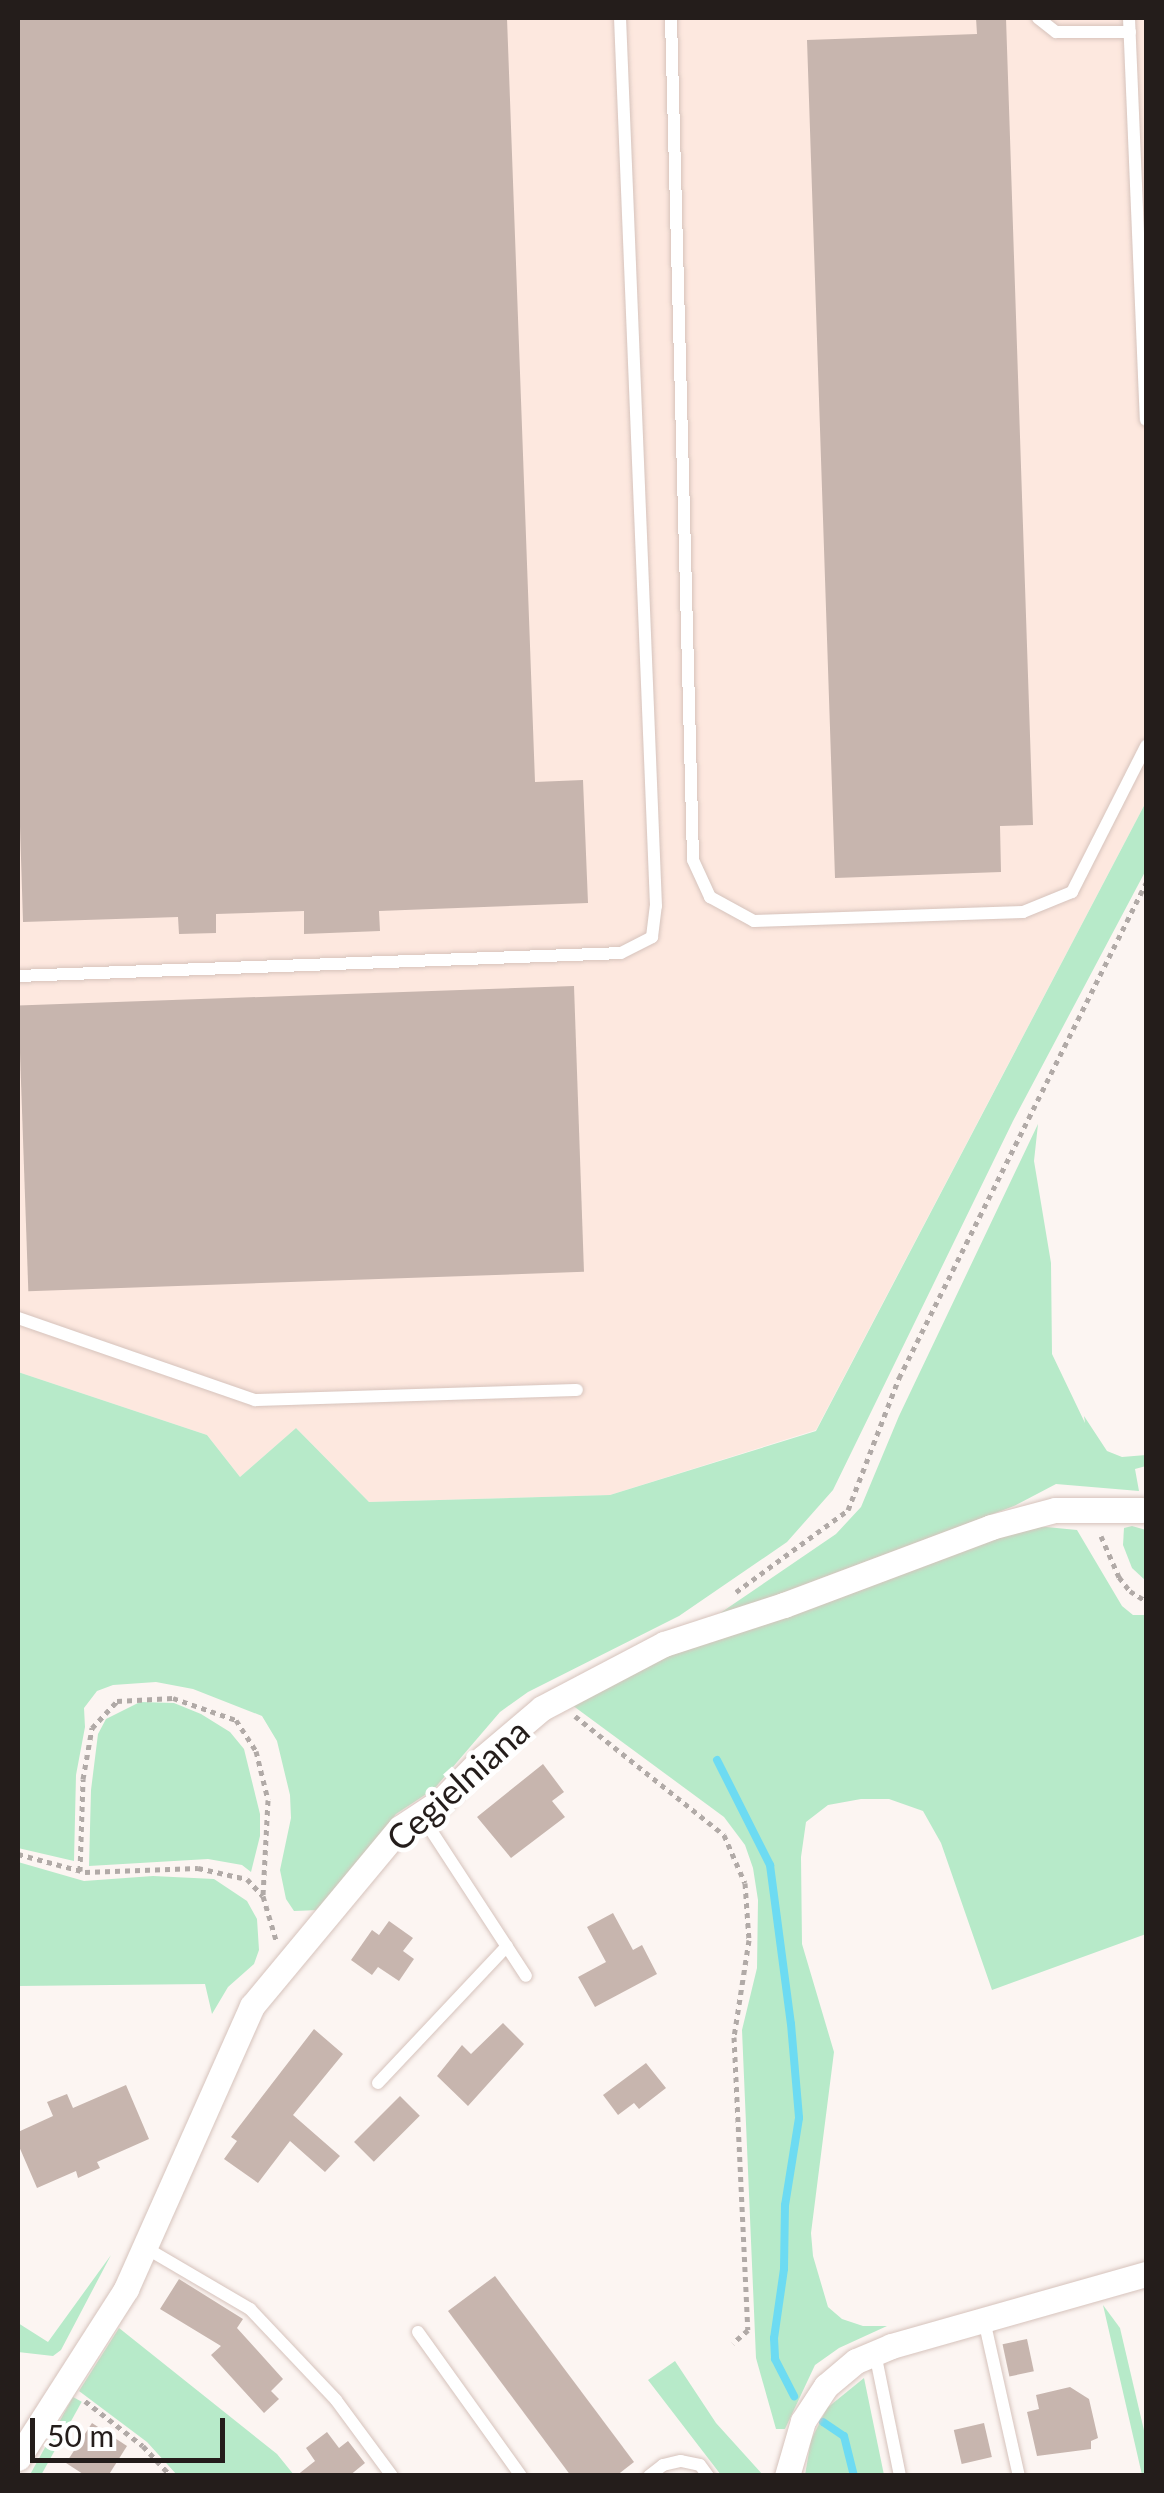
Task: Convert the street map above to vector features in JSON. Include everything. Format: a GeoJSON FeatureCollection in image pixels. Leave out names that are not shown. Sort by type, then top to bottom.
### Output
{"type":"FeatureCollection","features":[{"type":"Feature","properties":{"kind":"street","name":"Cegielniana"},"geometry":{"type":"LineString","coordinates":[[18,2458],[126,2289],[252,2006],[400,1828],[422,1815],[555,1700],[664,1644],[784,1606],[991,1527],[1055,1510],[1142,1510]]}},
{"type":"Feature","properties":{"kind":"street"},"geometry":{"type":"LineString","coordinates":[[787,2476],[802,2422],[826,2386],[856,2361],[1146,2274]]}},
{"type":"Feature","properties":{"kind":"lane"},"geometry":{"type":"LineString","coordinates":[[18,976],[621,953],[652,937],[656,906],[620,18]]}},
{"type":"Feature","properties":{"kind":"lane"},"geometry":{"type":"LineString","coordinates":[[671,18],[693,860],[710,897],[754,921],[1023,912],[1072,892],[1146,746]]}},
{"type":"Feature","properties":{"kind":"lane"},"geometry":{"type":"LineString","coordinates":[[1038,18],[1056,32],[1129,25],[1146,420]]}},
{"type":"Feature","properties":{"kind":"lane"},"geometry":{"type":"LineString","coordinates":[[18,1318],[255,1400],[576,1390]]}},
{"type":"Feature","properties":{"kind":"lane"},"geometry":{"type":"LineString","coordinates":[[422,1815],[526,1976]]}},
{"type":"Feature","properties":{"kind":"lane"},"geometry":{"type":"LineString","coordinates":[[378,2084],[507,1946]]}},
{"type":"Feature","properties":{"kind":"lane"},"geometry":{"type":"LineString","coordinates":[[146,2248],[250,2309],[336,2400],[392,2476]]}},
{"type":"Feature","properties":{"kind":"lane"},"geometry":{"type":"LineString","coordinates":[[984,2320],[1019,2476]]}},
{"type":"Feature","properties":{"kind":"lane"},"geometry":{"type":"LineString","coordinates":[[418,2332],[521,2476]]}},
{"type":"Feature","properties":{"kind":"lane"},"geometry":{"type":"LineString","coordinates":[[875,2353],[900,2476]]}},
{"type":"Feature","properties":{"kind":"lane"},"geometry":{"type":"LineString","coordinates":[[649,2476],[663,2465],[681,2461],[700,2464],[708,2476]]}},
{"type":"Feature","properties":{"kind":"path"},"geometry":{"type":"LineString","coordinates":[[726,1599],[848,1510],[899,1378],[1146,883]]}},
{"type":"Feature","properties":{"kind":"path"},"geometry":{"type":"LineString","coordinates":[[1082,1510],[1098,1531],[1119,1577],[1130,1591],[1146,1601]]}},
{"type":"Feature","properties":{"kind":"path"},"geometry":{"type":"LineString","coordinates":[[80,1870],[83,1779],[92,1728],[117,1701],[173,1698],[236,1720],[256,1751],[268,1800],[263,1896]]}},
{"type":"Feature","properties":{"kind":"path"},"geometry":{"type":"LineString","coordinates":[[555,1700],[724,1835],[745,1883],[749,1940],[734,2037],[748,2330],[734,2343]]}},
{"type":"Feature","properties":{"kind":"path"},"geometry":{"type":"LineString","coordinates":[[18,1854],[80,1870],[208,1869],[247,1878],[263,1896],[272,1918],[282,1972]]}},
{"type":"Feature","properties":{"kind":"path"},"geometry":{"type":"LineString","coordinates":[[63,2383],[144,2446],[170,2476]]}},
{"type":"Feature","properties":{"kind":"shaded area"},"geometry":{"type":"Polygon","coordinates":[[[18,18],[1146,18],[1146,802],[816,1430],[610,1495],[369,1502],[296,1428],[240,1477],[207,1435],[18,1372],[18,18]]]}},
{"type":"Feature","properties":{"kind":"green space"},"geometry":{"type":"Polygon","coordinates":[[[1146,802],[1146,870],[1013,1121],[833,1490],[787,1542],[679,1616],[528,1692],[500,1712],[434,1789],[396,1814],[319,1910],[294,1911],[286,1899],[280,1870],[291,1818],[290,1795],[277,1741],[262,1716],[193,1689],[156,1682],[113,1685],[97,1691],[84,1708],[85,1727],[76,1775],[74,1861],[18,1848],[18,1372],[207,1435],[240,1477],[296,1428],[369,1502],[610,1495],[816,1431],[1146,802]]]}},
{"type":"Feature","properties":{"kind":"green space"},"geometry":{"type":"Polygon","coordinates":[[[1038,1124],[1034,1161],[1051,1263],[1052,1354],[1085,1423],[1084,1416],[1107,1451],[1122,1457],[1146,1455],[1146,1466],[1135,1469],[1139,1491],[1056,1484],[1014,1506],[710,1620],[836,1534],[861,1507],[899,1416],[1038,1124]]]}},
{"type":"Feature","properties":{"kind":"green space"},"geometry":{"type":"Polygon","coordinates":[[[1026,1525],[1077,1530],[1122,1606],[1133,1615],[1146,1615],[1146,1934],[992,1990],[941,1843],[923,1811],[889,1799],[861,1799],[828,1805],[806,1822],[801,1857],[802,1944],[834,2052],[811,2233],[813,2256],[828,2307],[842,2319],[863,2326],[887,2326],[839,2348],[815,2365],[785,2429],[776,2429],[756,2358],[742,2030],[757,1968],[758,1900],[753,1868],[745,1845],[724,1817],[572,1705],[679,1651],[1026,1525]]]}},
{"type":"Feature","properties":{"kind":"green space"},"geometry":{"type":"Polygon","coordinates":[[[1124,1528],[1146,1530],[1146,1581],[1132,1568],[1123,1545],[1124,1528]]]}},
{"type":"Feature","properties":{"kind":"green space"},"geometry":{"type":"Polygon","coordinates":[[[140,1702],[174,1703],[201,1714],[230,1732],[244,1749],[260,1814],[260,1836],[251,1872],[242,1865],[208,1859],[89,1866],[91,1790],[98,1734],[106,1719],[140,1702]]]}},
{"type":"Feature","properties":{"kind":"green space"},"geometry":{"type":"Polygon","coordinates":[[[18,1862],[84,1881],[153,1876],[214,1879],[247,1901],[257,1919],[259,1950],[254,1964],[228,1987],[212,2014],[205,1984],[18,1986],[18,1862]]]}},
{"type":"Feature","properties":{"kind":"green space"},"geometry":{"type":"Polygon","coordinates":[[[111,2255],[61,2350],[53,2356],[18,2352],[18,2323],[48,2342],[111,2255]]]}},
{"type":"Feature","properties":{"kind":"green space"},"geometry":{"type":"Polygon","coordinates":[[[1103,2305],[1120,2328],[1146,2439],[1146,2475],[1142,2475],[1103,2305]]]}},
{"type":"Feature","properties":{"kind":"green space"},"geometry":{"type":"Polygon","coordinates":[[[119,2328],[277,2454],[294,2475],[177,2475],[147,2442],[79,2391],[119,2328]]]}},
{"type":"Feature","properties":{"kind":"green space"},"geometry":{"type":"Polygon","coordinates":[[[675,2361],[716,2423],[763,2475],[721,2475],[648,2380],[675,2361]]]}},
{"type":"Feature","properties":{"kind":"green space"},"geometry":{"type":"Polygon","coordinates":[[[864,2378],[884,2475],[805,2475],[811,2440],[827,2408],[864,2378]]]}},
{"type":"Feature","properties":{"kind":"green space"},"geometry":{"type":"Polygon","coordinates":[[[73,2397],[82,2402],[41,2476],[29,2476],[73,2397]]]}},
{"type":"Feature","properties":{"kind":"building"},"geometry":{"type":"Polygon","coordinates":[[[18,18],[507,18],[535,782],[583,780],[588,903],[379,911],[380,931],[304,934],[304,911],[216,914],[216,933],[179,934],[178,917],[23,922],[18,763],[18,18]]]}},
{"type":"Feature","properties":{"kind":"building"},"geometry":{"type":"Polygon","coordinates":[[[976,18],[1006,18],[1033,825],[1000,826],[1001,872],[835,878],[807,40],[977,34],[976,18]]]}},
{"type":"Feature","properties":{"kind":"building"},"geometry":{"type":"Polygon","coordinates":[[[574,986],[584,1272],[28,1291],[18,1005],[574,986]]]}},
{"type":"Feature","properties":{"kind":"building"},"geometry":{"type":"Polygon","coordinates":[[[543,1764],[564,1792],[552,1801],[565,1817],[511,1858],[477,1817],[543,1764]]]}},
{"type":"Feature","properties":{"kind":"building"},"geometry":{"type":"Polygon","coordinates":[[[613,1913],[633,1950],[642,1945],[657,1974],[595,2007],[578,1977],[606,1962],[587,1927],[613,1913]]]}},
{"type":"Feature","properties":{"kind":"building"},"geometry":{"type":"Polygon","coordinates":[[[389,1921],[413,1938],[403,1951],[414,1959],[399,1981],[378,1967],[372,1975],[351,1960],[372,1930],[379,1935],[389,1921]]]}},
{"type":"Feature","properties":{"kind":"building"},"geometry":{"type":"Polygon","coordinates":[[[503,2023],[524,2044],[468,2106],[437,2076],[462,2045],[471,2054],[503,2023]]]}},
{"type":"Feature","properties":{"kind":"building"},"geometry":{"type":"Polygon","coordinates":[[[314,2029],[343,2054],[293,2115],[340,2156],[325,2172],[290,2141],[258,2183],[224,2159],[237,2141],[231,2137],[314,2029]]]}},
{"type":"Feature","properties":{"kind":"building"},"geometry":{"type":"Polygon","coordinates":[[[646,2063],[666,2088],[639,2109],[634,2103],[618,2115],[603,2095],[646,2063]]]}},
{"type":"Feature","properties":{"kind":"building"},"geometry":{"type":"Polygon","coordinates":[[[126,2085],[149,2139],[97,2162],[100,2168],[78,2178],[76,2171],[37,2188],[18,2144],[18,2132],[53,2116],[47,2102],[67,2094],[73,2108],[126,2085]]]}},
{"type":"Feature","properties":{"kind":"building"},"geometry":{"type":"Polygon","coordinates":[[[400,2096],[420,2116],[374,2162],[354,2142],[400,2096]]]}},
{"type":"Feature","properties":{"kind":"building"},"geometry":{"type":"Polygon","coordinates":[[[495,2276],[634,2462],[616,2476],[571,2476],[448,2311],[495,2276]]]}},
{"type":"Feature","properties":{"kind":"building"},"geometry":{"type":"Polygon","coordinates":[[[179,2279],[243,2319],[237,2328],[283,2379],[271,2391],[279,2399],[264,2413],[211,2355],[221,2346],[160,2309],[179,2279]]]}},
{"type":"Feature","properties":{"kind":"building"},"geometry":{"type":"Polygon","coordinates":[[[1027,2339],[1034,2371],[1009,2376],[1003,2344],[1027,2339]]]}},
{"type":"Feature","properties":{"kind":"building"},"geometry":{"type":"Polygon","coordinates":[[[1070,2387],[1089,2399],[1098,2438],[1091,2441],[1091,2449],[1037,2456],[1027,2412],[1039,2409],[1036,2395],[1070,2387]]]}},
{"type":"Feature","properties":{"kind":"building"},"geometry":{"type":"Polygon","coordinates":[[[92,2423],[127,2446],[108,2476],[86,2476],[66,2463],[92,2423]]]}},
{"type":"Feature","properties":{"kind":"building"},"geometry":{"type":"Polygon","coordinates":[[[984,2423],[992,2457],[962,2464],[954,2430],[984,2423]]]}},
{"type":"Feature","properties":{"kind":"building"},"geometry":{"type":"Polygon","coordinates":[[[327,2432],[339,2448],[348,2441],[365,2463],[349,2476],[296,2476],[315,2461],[306,2448],[327,2432]]]}},
{"type":"Feature","properties":{"kind":"waterway"},"geometry":{"type":"LineString","coordinates":[[717,1760],[770,1865],[791,2024],[799,2118],[785,2205],[784,2269],[774,2338],[775,2359],[794,2396]]}},
{"type":"Feature","properties":{"kind":"waterway"},"geometry":{"type":"LineString","coordinates":[[823,2422],[844,2436],[854,2476]]}}]}
